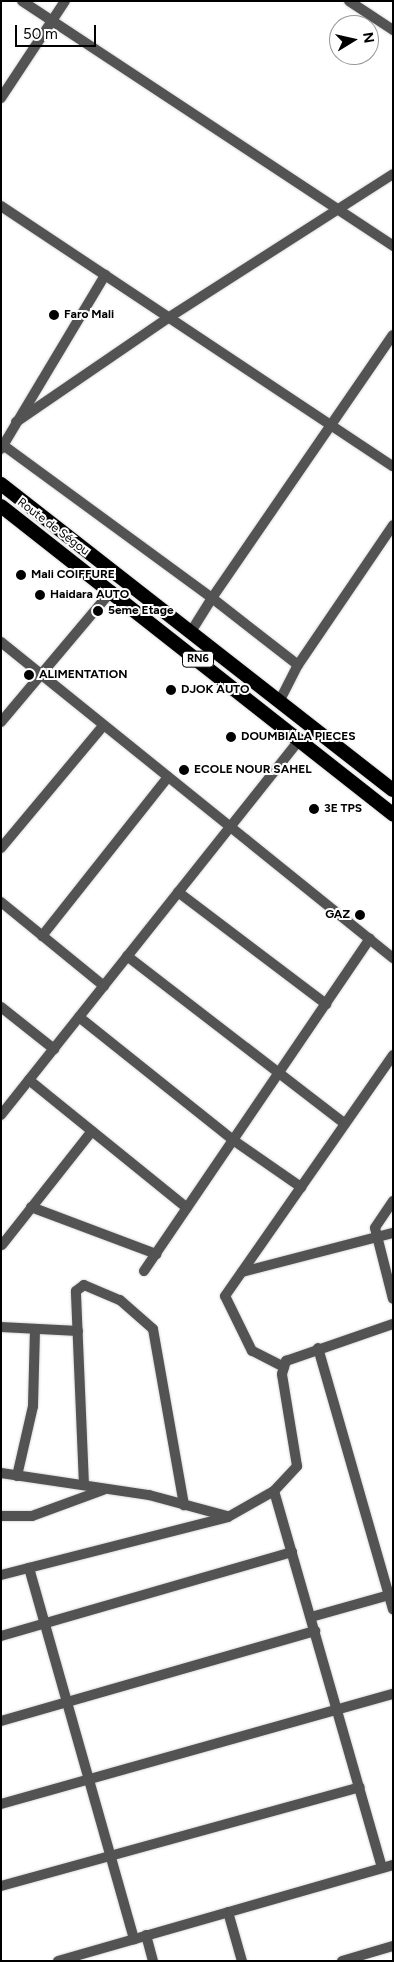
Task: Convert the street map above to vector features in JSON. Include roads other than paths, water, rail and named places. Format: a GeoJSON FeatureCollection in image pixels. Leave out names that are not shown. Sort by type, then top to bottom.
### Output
{"type":"FeatureCollection","features":[{"type":"Feature","properties":{"kind":"highway","name":"Route de Ségou"},"geometry":{"type":"LineString","coordinates":[[1,484],[192,630],[393,790]]}},
{"type":"Feature","properties":{"kind":"highway","name":"Route de Ségou"},"geometry":{"type":"LineString","coordinates":[[1,506],[112,590],[393,814]]}},
{"type":"Feature","properties":{"kind":"street"},"geometry":{"type":"LineString","coordinates":[[22,1],[336,213],[393,246]]}},
{"type":"Feature","properties":{"kind":"street"},"geometry":{"type":"LineString","coordinates":[[1,98],[65,1]]}},
{"type":"Feature","properties":{"kind":"street"},"geometry":{"type":"LineString","coordinates":[[349,1],[393,30]]}},
{"type":"Feature","properties":{"kind":"street"},"geometry":{"type":"LineString","coordinates":[[16,422],[168,318],[336,213],[393,174]]}},
{"type":"Feature","properties":{"kind":"street"},"geometry":{"type":"LineString","coordinates":[[1,206],[393,466]]}},
{"type":"Feature","properties":{"kind":"street"},"geometry":{"type":"LineString","coordinates":[[105,275],[2,447],[212,598],[298,665]]}},
{"type":"Feature","properties":{"kind":"street"},"geometry":{"type":"LineString","coordinates":[[192,630],[328,424],[393,335]]}},
{"type":"Feature","properties":{"kind":"street"},"geometry":{"type":"LineString","coordinates":[[280,700],[298,665],[393,525]]}},
{"type":"Feature","properties":{"kind":"street"},"geometry":{"type":"LineString","coordinates":[[1,722],[112,590]]}},
{"type":"Feature","properties":{"kind":"street"},"geometry":{"type":"LineString","coordinates":[[1,642],[393,958]]}},
{"type":"Feature","properties":{"kind":"street"},"geometry":{"type":"LineString","coordinates":[[1,848],[104,725]]}},
{"type":"Feature","properties":{"kind":"street"},"geometry":{"type":"LineString","coordinates":[[1,1116],[299,740]]}},
{"type":"Feature","properties":{"kind":"street"},"geometry":{"type":"LineString","coordinates":[[42,936],[168,777]]}},
{"type":"Feature","properties":{"kind":"street"},"geometry":{"type":"LineString","coordinates":[[178,892],[326,1004]]}},
{"type":"Feature","properties":{"kind":"street"},"geometry":{"type":"LineString","coordinates":[[1,902],[104,986]]}},
{"type":"Feature","properties":{"kind":"street"},"geometry":{"type":"LineString","coordinates":[[144,1271],[370,939]]}},
{"type":"Feature","properties":{"kind":"street"},"geometry":{"type":"LineString","coordinates":[[127,956],[345,1124]]}},
{"type":"Feature","properties":{"kind":"street"},"geometry":{"type":"LineString","coordinates":[[1,1007],[54,1049]]}},
{"type":"Feature","properties":{"kind":"street"},"geometry":{"type":"LineString","coordinates":[[79,1017],[233,1140],[301,1187]]}},
{"type":"Feature","properties":{"kind":"street"},"geometry":{"type":"LineString","coordinates":[[284,1367],[252,1351],[225,1296],[393,1055]]}},
{"type":"Feature","properties":{"kind":"street"},"geometry":{"type":"LineString","coordinates":[[29,1080],[187,1208]]}},
{"type":"Feature","properties":{"kind":"street"},"geometry":{"type":"LineString","coordinates":[[2,1245],[92,1131]]}},
{"type":"Feature","properties":{"kind":"street"},"geometry":{"type":"LineString","coordinates":[[393,1201],[375,1228],[375,1238],[393,1299]]}},
{"type":"Feature","properties":{"kind":"street"},"geometry":{"type":"LineString","coordinates":[[31,1207],[156,1254]]}},
{"type":"Feature","properties":{"kind":"street"},"geometry":{"type":"LineString","coordinates":[[242,1272],[393,1233]]}},
{"type":"Feature","properties":{"kind":"street"},"geometry":{"type":"LineString","coordinates":[[84,1486],[76,1291],[84,1285],[120,1300],[153,1329],[184,1505]]}},
{"type":"Feature","properties":{"kind":"street"},"geometry":{"type":"LineString","coordinates":[[1,1576],[228,1516],[274,1491],[297,1466],[284,1367],[286,1361],[318,1348],[393,1324]]}},
{"type":"Feature","properties":{"kind":"street"},"geometry":{"type":"LineString","coordinates":[[1,1327],[78,1331]]}},
{"type":"Feature","properties":{"kind":"street"},"geometry":{"type":"LineString","coordinates":[[17,1476],[33,1406],[35,1330]]}},
{"type":"Feature","properties":{"kind":"street"},"geometry":{"type":"LineString","coordinates":[[318,1348],[391,1595],[393,1609]]}},
{"type":"Feature","properties":{"kind":"street"},"geometry":{"type":"LineString","coordinates":[[1,1473],[106,1489],[228,1516]]}},
{"type":"Feature","properties":{"kind":"street"},"geometry":{"type":"LineString","coordinates":[[1,1516],[32,1516],[106,1489]]}},
{"type":"Feature","properties":{"kind":"street"},"geometry":{"type":"LineString","coordinates":[[274,1491],[382,1868]]}},
{"type":"Feature","properties":{"kind":"street"},"geometry":{"type":"LineString","coordinates":[[1,1636],[292,1552]]}},
{"type":"Feature","properties":{"kind":"street"},"geometry":{"type":"LineString","coordinates":[[29,1568],[134,1939]]}},
{"type":"Feature","properties":{"kind":"street"},"geometry":{"type":"LineString","coordinates":[[311,1617],[391,1595]]}},
{"type":"Feature","properties":{"kind":"street"},"geometry":{"type":"LineString","coordinates":[[1,1721],[315,1631]]}},
{"type":"Feature","properties":{"kind":"street"},"geometry":{"type":"LineString","coordinates":[[1,1804],[393,1694]]}},
{"type":"Feature","properties":{"kind":"street"},"geometry":{"type":"LineString","coordinates":[[1,1886],[360,1787]]}},
{"type":"Feature","properties":{"kind":"street"},"geometry":{"type":"LineString","coordinates":[[58,1961],[393,1865]]}},
{"type":"Feature","properties":{"kind":"street"},"geometry":{"type":"LineString","coordinates":[[228,1912],[242,1961]]}},
{"type":"Feature","properties":{"kind":"street"},"geometry":{"type":"LineString","coordinates":[[146,1935],[153,1961]]}},
{"type":"Feature","properties":{"kind":"street"},"geometry":{"type":"LineString","coordinates":[[342,1961],[393,1946]]}},
{"type":"Feature","properties":{"kind":"place","name":"Faro Mali"},"geometry":{"type":"Point","coordinates":[54,315]}},
{"type":"Feature","properties":{"kind":"place","name":"Mali COIFFURE"},"geometry":{"type":"Point","coordinates":[21,575]}},
{"type":"Feature","properties":{"kind":"place","name":"Haidara AUTO"},"geometry":{"type":"Point","coordinates":[40,595]}},
{"type":"Feature","properties":{"kind":"place","name":"5eme Etage"},"geometry":{"type":"Point","coordinates":[98,611]}},
{"type":"Feature","properties":{"kind":"place","name":"ALIMENTATION"},"geometry":{"type":"Point","coordinates":[29,675]}},
{"type":"Feature","properties":{"kind":"place","name":"DJOK AUTO"},"geometry":{"type":"Point","coordinates":[171,690]}},
{"type":"Feature","properties":{"kind":"place","name":"DOUMBIALA PIECES"},"geometry":{"type":"Point","coordinates":[231,737]}},
{"type":"Feature","properties":{"kind":"place","name":"ECOLE NOUR SAHEL"},"geometry":{"type":"Point","coordinates":[184,770]}},
{"type":"Feature","properties":{"kind":"place","name":"3E TPS"},"geometry":{"type":"Point","coordinates":[314,809]}},
{"type":"Feature","properties":{"kind":"place","name":"GAZ"},"geometry":{"type":"Point","coordinates":[360,915]}}]}
